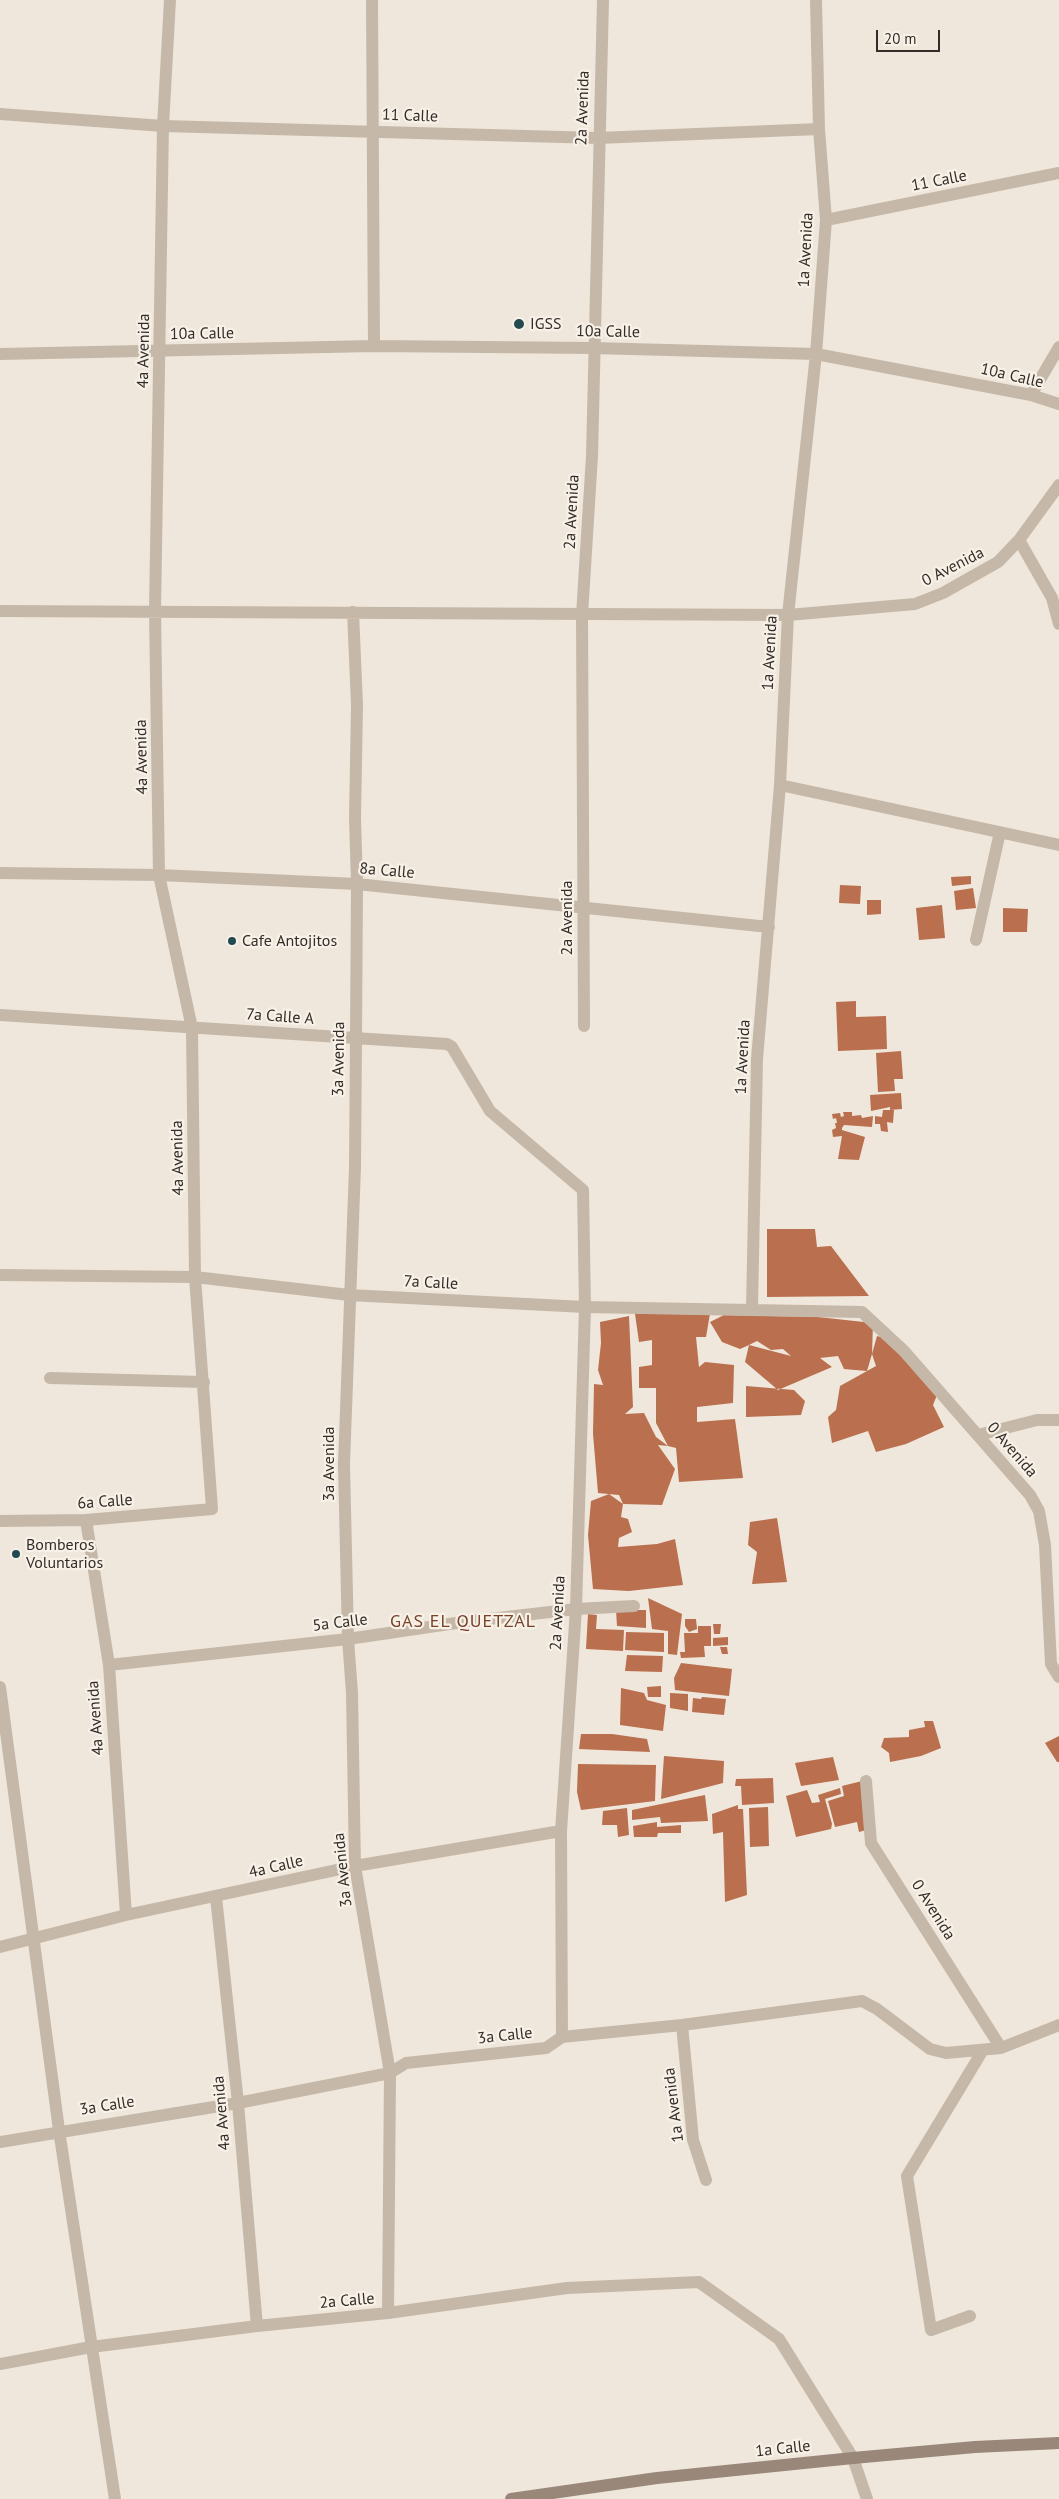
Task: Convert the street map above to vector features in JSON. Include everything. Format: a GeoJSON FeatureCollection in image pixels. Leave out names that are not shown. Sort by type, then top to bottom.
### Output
{"type":"FeatureCollection","features":[{"type":"Feature","properties":{"kind":"street","name":"4a Avenida"},"geometry":{"type":"LineString","coordinates":[[170,0],[163,126],[155,611],[160,874],[192,1028],[195,1277],[212,1509]]}},
{"type":"Feature","properties":{"kind":"street"},"geometry":{"type":"LineString","coordinates":[[372,0],[371,131],[374,346]]}},
{"type":"Feature","properties":{"kind":"street","name":"2a Avenida"},"geometry":{"type":"LineString","coordinates":[[584,1026],[582,615],[592,456],[598,138],[603,0]]}},
{"type":"Feature","properties":{"kind":"street","name":"1a Avenida"},"geometry":{"type":"LineString","coordinates":[[752,1308],[757,1059],[780,785],[788,615],[816,354],[826,220],[819,129],[816,0]]}},
{"type":"Feature","properties":{"kind":"street","name":"11 Calle"},"geometry":{"type":"LineString","coordinates":[[0,114],[163,126],[598,138],[819,129]]}},
{"type":"Feature","properties":{"kind":"street","name":"11 Calle"},"geometry":{"type":"LineString","coordinates":[[826,220],[1059,173]]}},
{"type":"Feature","properties":{"kind":"street","name":"10a Calle"},"geometry":{"type":"LineString","coordinates":[[0,354],[374,346],[593,348],[816,354],[1031,395],[1059,404]]}},
{"type":"Feature","properties":{"kind":"street"},"geometry":{"type":"LineString","coordinates":[[1031,395],[1059,348]]}},
{"type":"Feature","properties":{"kind":"street","name":"0 Avenida"},"geometry":{"type":"LineString","coordinates":[[0,611],[788,615],[915,604],[943,593],[998,562],[1019,540],[1059,485]]}},
{"type":"Feature","properties":{"kind":"street"},"geometry":{"type":"LineString","coordinates":[[1019,540],[1052,598],[1059,624]]}},
{"type":"Feature","properties":{"kind":"street","name":"3a Avenida"},"geometry":{"type":"LineString","coordinates":[[352,612],[357,705],[355,818],[358,884],[356,1038],[344,1464],[348,1639],[352,1693],[355,1866],[390,2073],[388,2314]]}},
{"type":"Feature","properties":{"kind":"street"},"geometry":{"type":"LineString","coordinates":[[780,785],[1059,844]]}},
{"type":"Feature","properties":{"kind":"street"},"geometry":{"type":"LineString","coordinates":[[976,940],[1000,832]]}},
{"type":"Feature","properties":{"kind":"street","name":"8a Calle"},"geometry":{"type":"LineString","coordinates":[[0,873],[160,874],[358,884],[769,926]]}},
{"type":"Feature","properties":{"kind":"street","name":"7a Calle A"},"geometry":{"type":"LineString","coordinates":[[0,1015],[447,1044],[452,1047],[490,1111],[583,1190]]}},
{"type":"Feature","properties":{"kind":"street","name":"2a Avenida"},"geometry":{"type":"LineString","coordinates":[[562,2037],[561,1831],[576,1609],[584,1306],[583,1190]]}},
{"type":"Feature","properties":{"kind":"street","name":"7a Calle"},"geometry":{"type":"LineString","coordinates":[[0,1275],[195,1277],[349,1295],[584,1306],[752,1308],[862,1312]]}},
{"type":"Feature","properties":{"kind":"street","name":"0 Avenida"},"geometry":{"type":"LineString","coordinates":[[862,1312],[904,1350],[1030,1495],[1039,1511],[1045,1545],[1051,1664],[1059,1676]]}},
{"type":"Feature","properties":{"kind":"street"},"geometry":{"type":"LineString","coordinates":[[50,1378],[204,1382]]}},
{"type":"Feature","properties":{"kind":"street"},"geometry":{"type":"LineString","coordinates":[[978,1436],[1036,1420],[1059,1420]]}},
{"type":"Feature","properties":{"kind":"street","name":"6a Calle"},"geometry":{"type":"LineString","coordinates":[[0,1521],[86,1520],[212,1509]]}},
{"type":"Feature","properties":{"kind":"street","name":"4a Avenida"},"geometry":{"type":"LineString","coordinates":[[86,1520],[109,1665],[126,1915]]}},
{"type":"Feature","properties":{"kind":"street","name":"5a Calle"},"geometry":{"type":"LineString","coordinates":[[109,1665],[348,1639],[463,1622],[576,1609],[634,1606]]}},
{"type":"Feature","properties":{"kind":"street"},"geometry":{"type":"LineString","coordinates":[[0,1687],[59,2130],[115,2499]]}},
{"type":"Feature","properties":{"kind":"street","name":"0 Avenida"},"geometry":{"type":"LineString","coordinates":[[866,1781],[871,1843],[1001,2048]]}},
{"type":"Feature","properties":{"kind":"street","name":"4a Calle"},"geometry":{"type":"LineString","coordinates":[[0,1947],[126,1915],[355,1866],[561,1831]]}},
{"type":"Feature","properties":{"kind":"street","name":"4a Avenida"},"geometry":{"type":"LineString","coordinates":[[216,1897],[238,2103],[257,2326]]}},
{"type":"Feature","properties":{"kind":"street","name":"3a Calle"},"geometry":{"type":"LineString","coordinates":[[0,2142],[59,2130],[238,2103],[390,2073],[406,2063],[546,2048],[562,2037],[682,2025],[862,2001],[877,2009],[930,2049],[946,2053],[1001,2048],[1059,2025]]}},
{"type":"Feature","properties":{"kind":"street","name":"1a Avenida"},"geometry":{"type":"LineString","coordinates":[[682,2025],[693,2140],[706,2180]]}},
{"type":"Feature","properties":{"kind":"street"},"geometry":{"type":"LineString","coordinates":[[970,2316],[931,2330],[907,2176],[983,2050]]}},
{"type":"Feature","properties":{"kind":"street","name":"2a Calle"},"geometry":{"type":"LineString","coordinates":[[0,2364],[91,2347],[257,2326],[388,2314],[566,2288],[699,2282],[779,2339],[853,2458]]}},
{"type":"Feature","properties":{"kind":"street","name":"1a Calle"},"geometry":{"type":"LineString","coordinates":[[511,2499],[566,2495],[657,2478],[976,2447],[1059,2443]]}},
{"type":"Feature","properties":{"kind":"street"},"geometry":{"type":"LineString","coordinates":[[853,2458],[867,2499]]}},
{"type":"Feature","properties":{"kind":"building"},"geometry":{"type":"Polygon","coordinates":[[[971,876],[971,884],[952,886],[951,877],[971,876]]]}},
{"type":"Feature","properties":{"kind":"building"},"geometry":{"type":"Polygon","coordinates":[[[840,885],[861,886],[860,904],[839,903],[840,885]]]}},
{"type":"Feature","properties":{"kind":"building"},"geometry":{"type":"Polygon","coordinates":[[[973,888],[976,908],[956,910],[954,891],[973,888]]]}},
{"type":"Feature","properties":{"kind":"building"},"geometry":{"type":"Polygon","coordinates":[[[867,900],[881,900],[881,914],[867,915],[867,900]]]}},
{"type":"Feature","properties":{"kind":"building"},"geometry":{"type":"Polygon","coordinates":[[[942,905],[945,938],[919,940],[916,908],[942,905]]]}},
{"type":"Feature","properties":{"kind":"building"},"geometry":{"type":"Polygon","coordinates":[[[1003,908],[1028,909],[1027,932],[1003,932],[1003,908]]]}},
{"type":"Feature","properties":{"kind":"building"},"geometry":{"type":"Polygon","coordinates":[[[856,1001],[856,1017],[886,1016],[887,1049],[838,1051],[836,1002],[856,1001]]]}},
{"type":"Feature","properties":{"kind":"building"},"geometry":{"type":"Polygon","coordinates":[[[901,1051],[903,1079],[894,1079],[895,1091],[878,1092],[876,1053],[901,1051]]]}},
{"type":"Feature","properties":{"kind":"building"},"geometry":{"type":"Polygon","coordinates":[[[901,1093],[902,1109],[890,1110],[890,1107],[871,1111],[870,1095],[901,1093]]]}},
{"type":"Feature","properties":{"kind":"building"},"geometry":{"type":"Polygon","coordinates":[[[883,1110],[894,1110],[893,1123],[887,1122],[888,1132],[881,1131],[880,1124],[875,1124],[875,1116],[882,1117],[883,1110]]]}},
{"type":"Feature","properties":{"kind":"building"},"geometry":{"type":"Polygon","coordinates":[[[843,1112],[852,1112],[852,1116],[861,1115],[862,1118],[873,1116],[872,1127],[844,1125],[842,1128],[842,1130],[865,1137],[859,1160],[838,1159],[842,1136],[833,1137],[832,1130],[836,1128],[835,1123],[837,1123],[836,1118],[833,1119],[832,1114],[840,1113],[841,1117],[844,1116],[843,1112]]]}},
{"type":"Feature","properties":{"kind":"building"},"geometry":{"type":"Polygon","coordinates":[[[767,1229],[815,1229],[817,1247],[831,1246],[869,1296],[767,1297],[767,1229]]]}},
{"type":"Feature","properties":{"kind":"building"},"geometry":{"type":"Polygon","coordinates":[[[634,1307],[711,1308],[706,1337],[696,1337],[699,1367],[705,1362],[734,1365],[733,1403],[697,1407],[697,1422],[735,1419],[743,1478],[679,1482],[676,1448],[668,1446],[656,1423],[656,1388],[639,1388],[639,1367],[652,1365],[652,1340],[639,1342],[634,1307]]]}},
{"type":"Feature","properties":{"kind":"building"},"geometry":{"type":"Polygon","coordinates":[[[724,1315],[818,1317],[873,1323],[872,1354],[867,1371],[844,1369],[838,1356],[820,1358],[832,1367],[778,1390],[745,1362],[749,1345],[740,1349],[722,1342],[710,1322],[724,1315]],[[757,1341],[749,1345],[791,1356],[783,1349],[771,1350],[757,1341]]]}},
{"type":"Feature","properties":{"kind":"building"},"geometry":{"type":"Polygon","coordinates":[[[629,1316],[633,1407],[625,1414],[644,1413],[656,1437],[668,1446],[658,1445],[675,1469],[662,1505],[623,1504],[619,1495],[598,1493],[593,1434],[594,1384],[603,1385],[598,1370],[601,1343],[600,1322],[629,1316]]]}},
{"type":"Feature","properties":{"kind":"building"},"geometry":{"type":"Polygon","coordinates":[[[877,1336],[892,1340],[939,1390],[933,1405],[944,1427],[906,1444],[876,1452],[868,1431],[832,1443],[828,1417],[836,1410],[840,1386],[876,1366],[872,1354],[877,1336]]]}},
{"type":"Feature","properties":{"kind":"building"},"geometry":{"type":"Polygon","coordinates":[[[746,1386],[794,1390],[805,1401],[801,1415],[746,1417],[746,1386]]]}},
{"type":"Feature","properties":{"kind":"building"},"geometry":{"type":"Polygon","coordinates":[[[609,1494],[623,1504],[621,1517],[628,1519],[632,1532],[619,1538],[618,1547],[657,1544],[675,1539],[683,1585],[629,1591],[593,1589],[588,1535],[591,1501],[609,1494]]]}},
{"type":"Feature","properties":{"kind":"building"},"geometry":{"type":"Polygon","coordinates":[[[777,1518],[787,1582],[752,1584],[757,1552],[748,1545],[750,1522],[777,1518]]]}},
{"type":"Feature","properties":{"kind":"building"},"geometry":{"type":"Polygon","coordinates":[[[648,1598],[682,1614],[677,1655],[668,1654],[668,1631],[652,1629],[648,1598]]]}},
{"type":"Feature","properties":{"kind":"building"},"geometry":{"type":"Polygon","coordinates":[[[616,1610],[646,1610],[646,1628],[617,1626],[616,1610]]]}},
{"type":"Feature","properties":{"kind":"building"},"geometry":{"type":"Polygon","coordinates":[[[588,1614],[597,1615],[596,1629],[624,1630],[623,1651],[586,1649],[588,1614]]]}},
{"type":"Feature","properties":{"kind":"building"},"geometry":{"type":"Polygon","coordinates":[[[685,1619],[696,1619],[697,1629],[689,1632],[685,1626],[685,1619]]]}},
{"type":"Feature","properties":{"kind":"building"},"geometry":{"type":"Polygon","coordinates":[[[713,1624],[721,1624],[720,1634],[714,1634],[713,1624]]]}},
{"type":"Feature","properties":{"kind":"building"},"geometry":{"type":"Polygon","coordinates":[[[698,1626],[711,1626],[711,1646],[704,1646],[705,1657],[681,1658],[680,1652],[685,1652],[684,1633],[698,1633],[698,1626]]]}},
{"type":"Feature","properties":{"kind":"building"},"geometry":{"type":"Polygon","coordinates":[[[626,1632],[664,1633],[664,1652],[625,1650],[626,1632]]]}},
{"type":"Feature","properties":{"kind":"building"},"geometry":{"type":"Polygon","coordinates":[[[728,1637],[728,1645],[713,1646],[713,1638],[728,1637]]]}},
{"type":"Feature","properties":{"kind":"building"},"geometry":{"type":"Polygon","coordinates":[[[720,1647],[727,1647],[728,1654],[722,1654],[720,1647]]]}},
{"type":"Feature","properties":{"kind":"building"},"geometry":{"type":"Polygon","coordinates":[[[627,1655],[663,1656],[662,1672],[625,1671],[627,1655]]]}},
{"type":"Feature","properties":{"kind":"building"},"geometry":{"type":"Polygon","coordinates":[[[681,1663],[732,1669],[729,1696],[675,1690],[674,1678],[681,1663]]]}},
{"type":"Feature","properties":{"kind":"building"},"geometry":{"type":"Polygon","coordinates":[[[661,1686],[661,1697],[648,1697],[647,1687],[661,1686]]]}},
{"type":"Feature","properties":{"kind":"building"},"geometry":{"type":"Polygon","coordinates":[[[621,1688],[644,1693],[647,1700],[666,1705],[663,1731],[620,1725],[621,1688]]]}},
{"type":"Feature","properties":{"kind":"building"},"geometry":{"type":"Polygon","coordinates":[[[670,1693],[688,1694],[688,1711],[670,1708],[670,1693]]]}},
{"type":"Feature","properties":{"kind":"building"},"geometry":{"type":"Polygon","coordinates":[[[702,1697],[726,1699],[724,1715],[692,1712],[693,1698],[701,1699],[702,1697]]]}},
{"type":"Feature","properties":{"kind":"building"},"geometry":{"type":"Polygon","coordinates":[[[924,1721],[933,1721],[941,1748],[921,1756],[890,1762],[889,1753],[881,1747],[884,1738],[909,1737],[909,1730],[925,1727],[924,1721]]]}},
{"type":"Feature","properties":{"kind":"building"},"geometry":{"type":"Polygon","coordinates":[[[581,1734],[612,1734],[647,1739],[650,1752],[579,1749],[581,1734]]]}},
{"type":"Feature","properties":{"kind":"building"},"geometry":{"type":"Polygon","coordinates":[[[1059,1736],[1059,1762],[1057,1762],[1045,1743],[1059,1736]]]}},
{"type":"Feature","properties":{"kind":"building"},"geometry":{"type":"Polygon","coordinates":[[[664,1756],[724,1761],[723,1783],[661,1799],[664,1756]]]}},
{"type":"Feature","properties":{"kind":"building"},"geometry":{"type":"Polygon","coordinates":[[[833,1757],[839,1780],[801,1786],[795,1763],[833,1757]]]}},
{"type":"Feature","properties":{"kind":"building"},"geometry":{"type":"Polygon","coordinates":[[[578,1764],[656,1765],[655,1801],[581,1810],[577,1792],[578,1764]]]}},
{"type":"Feature","properties":{"kind":"building"},"geometry":{"type":"Polygon","coordinates":[[[773,1778],[774,1803],[742,1805],[741,1786],[735,1786],[736,1779],[773,1778]]]}},
{"type":"Feature","properties":{"kind":"building"},"geometry":{"type":"Polygon","coordinates":[[[862,1781],[866,1830],[859,1832],[857,1822],[835,1827],[828,1801],[844,1796],[842,1786],[862,1781]]]}},
{"type":"Feature","properties":{"kind":"building"},"geometry":{"type":"Polygon","coordinates":[[[840,1788],[841,1794],[825,1799],[832,1824],[831,1829],[796,1837],[786,1796],[807,1790],[812,1803],[820,1802],[818,1795],[840,1788]]]}},
{"type":"Feature","properties":{"kind":"building"},"geometry":{"type":"Polygon","coordinates":[[[705,1795],[708,1821],[661,1823],[660,1817],[632,1820],[632,1810],[705,1795]]]}},
{"type":"Feature","properties":{"kind":"building"},"geometry":{"type":"Polygon","coordinates":[[[738,1805],[738,1809],[743,1809],[747,1895],[725,1902],[723,1832],[713,1834],[712,1814],[738,1805]]]}},
{"type":"Feature","properties":{"kind":"building"},"geometry":{"type":"Polygon","coordinates":[[[768,1807],[769,1846],[750,1847],[749,1808],[768,1807]]]}},
{"type":"Feature","properties":{"kind":"building"},"geometry":{"type":"Polygon","coordinates":[[[627,1808],[629,1835],[618,1837],[617,1825],[602,1825],[603,1811],[627,1808]]]}},
{"type":"Feature","properties":{"kind":"building"},"geometry":{"type":"Polygon","coordinates":[[[657,1822],[657,1827],[681,1825],[681,1833],[658,1833],[657,1837],[634,1837],[633,1826],[657,1822]]]}},
{"type":"Feature","properties":{"kind":"place","name":"IGSS"},"geometry":{"type":"Point","coordinates":[519,324]}},
{"type":"Feature","properties":{"kind":"place","name":"Cafe Antojitos"},"geometry":{"type":"Point","coordinates":[232,941]}},
{"type":"Feature","properties":{"kind":"place","name":"Bomberos Voluntarios"},"geometry":{"type":"Point","coordinates":[16,1554]}},
{"type":"Feature","properties":{"kind":"district","name":"GAS EL QUETZAL"},"geometry":{"type":"Point","coordinates":[463,1622]}}]}
